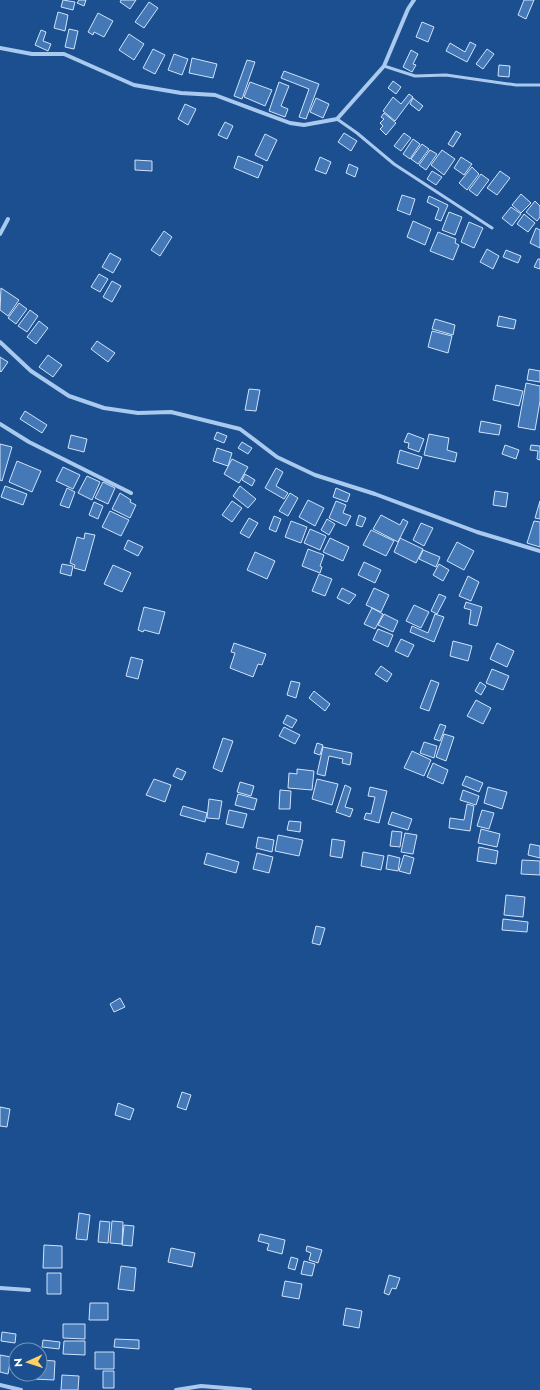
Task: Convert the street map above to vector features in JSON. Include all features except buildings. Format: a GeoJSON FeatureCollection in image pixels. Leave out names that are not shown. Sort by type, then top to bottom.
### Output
{"type":"FeatureCollection","features":[{"type":"Feature","properties":{"kind":"street"},"geometry":{"type":"LineString","coordinates":[[0,48],[32,54],[64,54],[134,85],[181,93],[214,95],[290,123],[304,125],[337,119],[384,66],[408,9],[414,0]]}},
{"type":"Feature","properties":{"kind":"street"},"geometry":{"type":"LineString","coordinates":[[0,234],[8,219]]}},
{"type":"Feature","properties":{"kind":"street"},"geometry":{"type":"LineString","coordinates":[[0,342],[31,372],[69,396],[104,408],[138,413],[171,412],[240,429],[277,457],[315,475],[375,494],[477,532],[540,551]]}},
{"type":"Feature","properties":{"kind":"street"},"geometry":{"type":"LineString","coordinates":[[0,424],[29,442],[131,493]]}},
{"type":"Feature","properties":{"kind":"street"},"geometry":{"type":"LineString","coordinates":[[0,1288],[29,1290]]}},
{"type":"Feature","properties":{"kind":"street"},"geometry":{"type":"LineString","coordinates":[[0,1385],[21,1390]]}},
{"type":"Feature","properties":{"kind":"street"},"geometry":{"type":"LineString","coordinates":[[176,1390],[201,1386],[250,1390]]}},
{"type":"Feature","properties":{"kind":"lane"},"geometry":{"type":"LineString","coordinates":[[384,66],[415,76],[446,75],[516,85],[540,85]]}},
{"type":"Feature","properties":{"kind":"lane"},"geometry":{"type":"LineString","coordinates":[[337,119],[357,133],[394,164],[492,228]]}}]}
